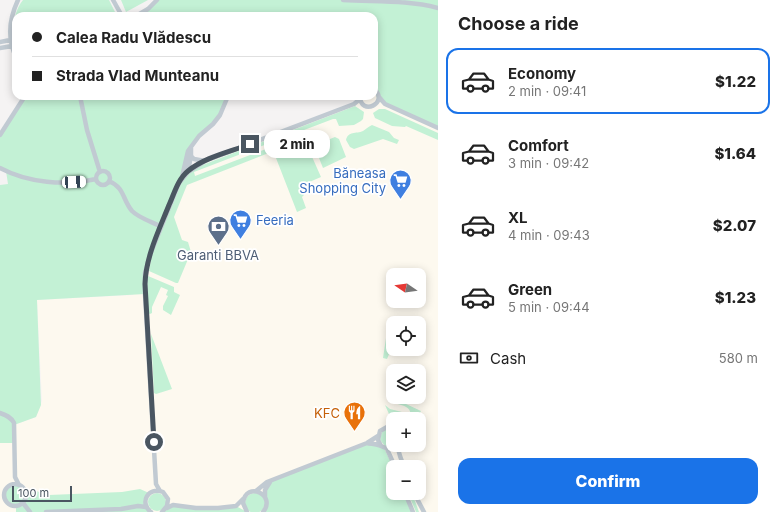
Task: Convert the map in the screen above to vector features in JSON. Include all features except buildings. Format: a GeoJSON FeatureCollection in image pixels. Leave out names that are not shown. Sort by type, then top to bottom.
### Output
{"type":"FeatureCollection","features":[{"type":"Feature","properties":{"kind":"street"},"geometry":{"type":"LineString","coordinates":[[13,12],[18,0]]}},
{"type":"Feature","properties":{"kind":"street"},"geometry":{"type":"LineString","coordinates":[[113,0],[120,12]]}},
{"type":"Feature","properties":{"kind":"street"},"geometry":{"type":"LineString","coordinates":[[143,12],[157,0]]}},
{"type":"Feature","properties":{"kind":"street"},"geometry":{"type":"LineString","coordinates":[[343,0],[401,0],[438,8]]}},
{"type":"Feature","properties":{"kind":"street"},"geometry":{"type":"LineString","coordinates":[[0,48],[12,46],[10,40],[10,26],[12,15]]}},
{"type":"Feature","properties":{"kind":"street"},"geometry":{"type":"LineString","coordinates":[[0,42],[10,40]]}},
{"type":"Feature","properties":{"kind":"street"},"geometry":{"type":"LineString","coordinates":[[379,97],[385,104]]}},
{"type":"Feature","properties":{"kind":"street"},"geometry":{"type":"LineString","coordinates":[[0,135],[22,100]]}},
{"type":"Feature","properties":{"kind":"street"},"geometry":{"type":"LineString","coordinates":[[81,100],[100,172]]}},
{"type":"Feature","properties":{"kind":"street"},"geometry":{"type":"LineString","coordinates":[[138,506],[145,501],[147,496],[153,491],[156,484],[145,273],[160,226],[182,177],[192,145],[198,136],[213,124],[220,115],[226,100]]}},
{"type":"Feature","properties":{"kind":"street"},"geometry":{"type":"LineString","coordinates":[[182,177],[192,166],[354,104],[358,100]]}},
{"type":"Feature","properties":{"kind":"street"},"geometry":{"type":"LineString","coordinates":[[362,100],[370,107],[376,104],[385,104],[438,128]]}},
{"type":"Feature","properties":{"kind":"street"},"geometry":{"type":"LineString","coordinates":[[376,104],[378,100]]}},
{"type":"Feature","properties":{"kind":"street"},"geometry":{"type":"LineString","coordinates":[[189,156],[194,159],[205,161]]}},
{"type":"Feature","properties":{"kind":"street"},"geometry":{"type":"LineString","coordinates":[[189,156],[192,166]]}},
{"type":"Feature","properties":{"kind":"street"},"geometry":{"type":"LineString","coordinates":[[0,168],[17,175],[42,181],[74,182],[96,179]]}},
{"type":"Feature","properties":{"kind":"street"},"geometry":{"type":"LineString","coordinates":[[96,179],[96,176],[100,172],[104,171],[109,176],[109,181]]}},
{"type":"Feature","properties":{"kind":"street"},"geometry":{"type":"LineString","coordinates":[[96,179],[97,182],[102,184],[109,181]]}},
{"type":"Feature","properties":{"kind":"street"},"geometry":{"type":"LineString","coordinates":[[109,181],[122,190],[129,207],[134,212],[160,226]]}},
{"type":"Feature","properties":{"kind":"street"},"geometry":{"type":"LineString","coordinates":[[0,413],[10,418],[14,423],[15,477],[19,485],[24,488],[26,493],[26,498],[23,503],[16,506],[10,505],[4,498],[5,490],[15,477]]}},
{"type":"Feature","properties":{"kind":"street"},"geometry":{"type":"LineString","coordinates":[[381,446],[378,436],[380,431],[386,427]]}},
{"type":"Feature","properties":{"kind":"street"},"geometry":{"type":"LineString","coordinates":[[236,506],[247,494],[256,491],[265,483],[367,443],[378,436]]}},
{"type":"Feature","properties":{"kind":"street"},"geometry":{"type":"LineString","coordinates":[[367,443],[386,448]]}},
{"type":"Feature","properties":{"kind":"street"},"geometry":{"type":"LineString","coordinates":[[263,512],[267,505],[265,497],[266,487],[272,480]]}},
{"type":"Feature","properties":{"kind":"street"},"geometry":{"type":"LineString","coordinates":[[156,484],[173,505]]}},
{"type":"Feature","properties":{"kind":"street"},"geometry":{"type":"LineString","coordinates":[[10,485],[19,485]]}},
{"type":"Feature","properties":{"kind":"street"},"geometry":{"type":"LineString","coordinates":[[153,491],[160,490]]}},
{"type":"Feature","properties":{"kind":"street"},"geometry":{"type":"LineString","coordinates":[[256,491],[260,492],[265,497]]}},
{"type":"Feature","properties":{"kind":"street"},"geometry":{"type":"LineString","coordinates":[[166,508],[168,499]]}},
{"type":"Feature","properties":{"kind":"street"},"geometry":{"type":"LineString","coordinates":[[243,500],[243,507],[246,511]]}},
{"type":"Feature","properties":{"kind":"street"},"geometry":{"type":"LineString","coordinates":[[408,500],[413,512]]}},
{"type":"Feature","properties":{"kind":"street"},"geometry":{"type":"LineString","coordinates":[[418,500],[424,512]]}},
{"type":"Feature","properties":{"kind":"street"},"geometry":{"type":"LineString","coordinates":[[145,501],[146,507],[151,512]]}},
{"type":"Feature","properties":{"kind":"street"},"geometry":{"type":"LineString","coordinates":[[23,503],[30,512]]}},
{"type":"Feature","properties":{"kind":"street"},"geometry":{"type":"LineString","coordinates":[[162,512],[166,508],[173,505],[208,509],[236,506],[246,511]]}},
{"type":"Feature","properties":{"kind":"street"},"geometry":{"type":"LineString","coordinates":[[16,506],[16,512]]}},
{"type":"Feature","properties":{"kind":"street"},"geometry":{"type":"LineString","coordinates":[[46,512],[121,509],[138,506],[146,507]]}},
{"type":"Feature","properties":{"kind":"shaded area"},"geometry":{"type":"Polygon","coordinates":[[[378,91],[438,128],[438,512],[0,512],[0,413],[14,425],[36,417],[42,401],[37,300],[133,295],[195,166],[361,102],[361,100],[378,100],[378,91]]]}},
{"type":"Feature","properties":{"kind":"green space"},"geometry":{"type":"Polygon","coordinates":[[[23,0],[109,0],[115,12],[17,12],[19,5],[23,0]]]}},
{"type":"Feature","properties":{"kind":"green space"},"geometry":{"type":"Polygon","coordinates":[[[121,0],[148,0],[126,12],[121,0]]]}},
{"type":"Feature","properties":{"kind":"green space"},"geometry":{"type":"Polygon","coordinates":[[[157,0],[438,0],[438,128],[378,101],[378,12],[141,12],[157,0]]]}},
{"type":"Feature","properties":{"kind":"green space"},"geometry":{"type":"Polygon","coordinates":[[[22,100],[226,100],[220,115],[195,140],[145,273],[145,294],[37,300],[41,405],[36,417],[14,425],[14,443],[0,443],[0,185],[8,184],[6,171],[0,168],[0,135],[22,100]]]}},
{"type":"Feature","properties":{"kind":"green space"},"geometry":{"type":"Polygon","coordinates":[[[355,106],[364,112],[363,119],[354,125],[339,126],[336,119],[333,119],[194,172],[195,176],[316,130],[318,131],[317,134],[187,185],[174,217],[182,240],[188,242],[191,252],[178,283],[149,271],[152,254],[183,179],[189,173],[200,166],[355,106]]]}},
{"type":"Feature","properties":{"kind":"green space"},"geometry":{"type":"Polygon","coordinates":[[[379,109],[385,109],[438,133],[438,140],[406,126],[392,126],[375,118],[373,113],[379,109]]]}},
{"type":"Feature","properties":{"kind":"green space"},"geometry":{"type":"Polygon","coordinates":[[[372,125],[389,132],[394,138],[399,140],[397,144],[383,139],[354,149],[350,147],[346,140],[349,135],[363,131],[372,125]]]}},
{"type":"Feature","properties":{"kind":"green space"},"geometry":{"type":"Polygon","coordinates":[[[335,137],[339,139],[346,157],[323,168],[315,145],[335,137]]]}},
{"type":"Feature","properties":{"kind":"green space"},"geometry":{"type":"Polygon","coordinates":[[[303,146],[307,147],[309,150],[321,177],[300,186],[304,195],[302,197],[306,208],[297,212],[276,158],[303,146]]]}},
{"type":"Feature","properties":{"kind":"green space"},"geometry":{"type":"Polygon","coordinates":[[[148,276],[174,287],[174,292],[180,295],[171,315],[163,310],[163,306],[168,296],[166,295],[168,290],[161,287],[152,307],[152,313],[148,313],[148,276]]]}},
{"type":"Feature","properties":{"kind":"green space"},"geometry":{"type":"Polygon","coordinates":[[[151,334],[172,389],[156,394],[154,393],[151,334]]]}},
{"type":"Feature","properties":{"kind":"green space"},"geometry":{"type":"Polygon","coordinates":[[[386,338],[386,356],[388,356],[387,359],[383,358],[386,338]]]}},
{"type":"Feature","properties":{"kind":"green space"},"geometry":{"type":"Polygon","coordinates":[[[398,404],[406,404],[421,411],[410,412],[405,406],[398,404]]]}},
{"type":"Feature","properties":{"kind":"green space"},"geometry":{"type":"Polygon","coordinates":[[[385,405],[390,409],[402,412],[388,412],[385,405]]]}},
{"type":"Feature","properties":{"kind":"green space"},"geometry":{"type":"Polygon","coordinates":[[[386,429],[386,446],[380,440],[382,432],[386,429]]]}},
{"type":"Feature","properties":{"kind":"green space"},"geometry":{"type":"Polygon","coordinates":[[[367,443],[384,448],[390,460],[386,460],[386,500],[409,500],[413,512],[263,512],[265,492],[272,480],[367,443]]]}},
{"type":"Feature","properties":{"kind":"green space"},"geometry":{"type":"Polygon","coordinates":[[[14,484],[22,487],[27,495],[36,491],[49,495],[122,492],[140,489],[149,493],[145,499],[151,512],[16,512],[16,506],[7,503],[4,496],[7,488],[14,484]]]}},
{"type":"Feature","properties":{"kind":"green space"},"geometry":{"type":"Polygon","coordinates":[[[157,493],[163,496],[166,502],[163,508],[157,511],[151,508],[148,502],[151,496],[157,493]]]}},
{"type":"Feature","properties":{"kind":"green space"},"geometry":{"type":"Polygon","coordinates":[[[255,493],[262,496],[265,503],[262,510],[255,513],[248,510],[245,503],[248,496],[255,493]]]}},
{"type":"Feature","properties":{"kind":"green space"},"geometry":{"type":"Polygon","coordinates":[[[411,500],[415,500],[419,512],[416,512],[411,500]]]}},
{"type":"Feature","properties":{"kind":"green space"},"geometry":{"type":"Polygon","coordinates":[[[167,506],[196,508],[236,506],[247,512],[162,512],[167,506]]]}},
{"type":"Feature","properties":{"kind":"place","name":"Băneasa Shopping City"},"geometry":{"type":"Point","coordinates":[401,200]}},
{"type":"Feature","properties":{"kind":"place","name":"Feeria"},"geometry":{"type":"Point","coordinates":[241,240]}},
{"type":"Feature","properties":{"kind":"place","name":"Garanti BBVA"},"geometry":{"type":"Point","coordinates":[218,246]}},
{"type":"Feature","properties":{"kind":"place","name":"KFC"},"geometry":{"type":"Point","coordinates":[355,432]}},
{"type":"Feature","properties":{"kind":"route"},"geometry":{"type":"LineString","coordinates":[[154,442],[145,294],[145,273],[150,255],[160,226],[182,177],[195,166],[205,161],[250,144]]}}]}
